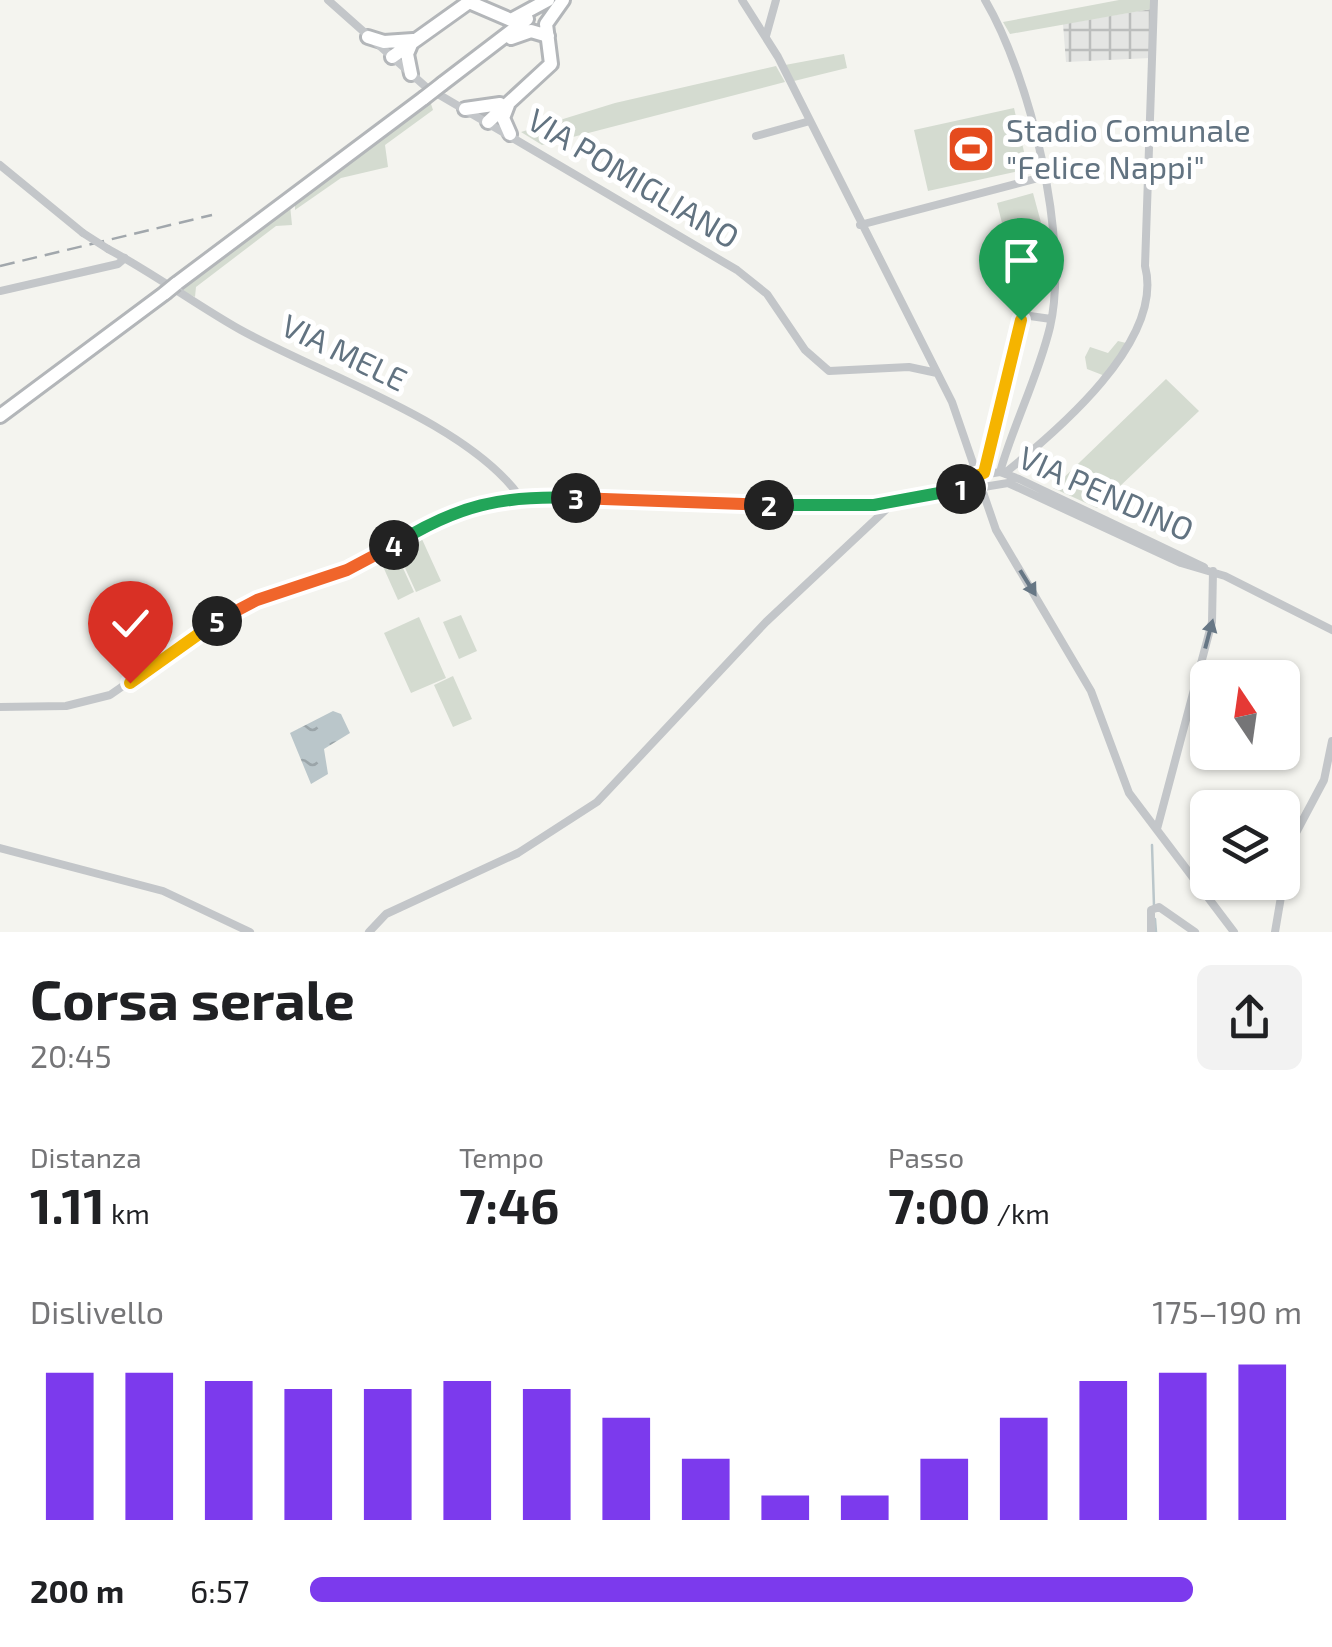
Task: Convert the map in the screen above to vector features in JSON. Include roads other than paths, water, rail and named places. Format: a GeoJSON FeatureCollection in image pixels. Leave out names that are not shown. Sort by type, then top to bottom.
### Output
{"type":"FeatureCollection","features":[{"type":"Feature","properties":{"kind":"highway"},"geometry":{"type":"LineString","coordinates":[[392,57],[470,2],[485,4],[504,19],[518,18],[551,0]]}},
{"type":"Feature","properties":{"kind":"highway"},"geometry":{"type":"LineString","coordinates":[[454,74],[551,0]]}},
{"type":"Feature","properties":{"kind":"highway"},"geometry":{"type":"LineString","coordinates":[[488,122],[552,64],[548,15],[562,0]]}},
{"type":"Feature","properties":{"kind":"highway"},"geometry":{"type":"LineString","coordinates":[[0,416],[442,84],[490,40],[492,12]]}},
{"type":"Feature","properties":{"kind":"highway"},"geometry":{"type":"LineString","coordinates":[[479,56],[524,32],[548,36]]}},
{"type":"Feature","properties":{"kind":"highway"},"geometry":{"type":"LineString","coordinates":[[368,37],[384,42],[412,40]]}},
{"type":"Feature","properties":{"kind":"highway"},"geometry":{"type":"LineString","coordinates":[[411,74],[407,54],[412,40]]}},
{"type":"Feature","properties":{"kind":"highway"},"geometry":{"type":"LineString","coordinates":[[465,109],[488,109],[511,98]]}},
{"type":"Feature","properties":{"kind":"highway"},"geometry":{"type":"LineString","coordinates":[[510,134],[504,118],[511,98]]}},
{"type":"Feature","properties":{"kind":"street","name":"VIA POMIGLIANO"},"geometry":{"type":"LineString","coordinates":[[328,0],[411,74],[646,220],[738,270],[767,294],[805,350],[829,371],[909,367],[937,373]]}},
{"type":"Feature","properties":{"kind":"street"},"geometry":{"type":"LineString","coordinates":[[742,0],[766,36],[929,356],[966,438],[980,478],[982,497],[996,530],[1092,691],[1129,792],[1234,932]]}},
{"type":"Feature","properties":{"kind":"street"},"geometry":{"type":"LineString","coordinates":[[766,36],[776,0]]}},
{"type":"Feature","properties":{"kind":"street"},"geometry":{"type":"LineString","coordinates":[[986,0],[1007,38],[1046,176],[1053,255],[1052,319],[1002,473]]}},
{"type":"Feature","properties":{"kind":"street"},"geometry":{"type":"LineString","coordinates":[[1002,473],[1103,381],[1129,343],[1144,307],[1148,280],[1145,266],[1154,0]]}},
{"type":"Feature","properties":{"kind":"street"},"geometry":{"type":"LineString","coordinates":[[756,136],[810,121]]}},
{"type":"Feature","properties":{"kind":"street","name":"VIA MELE"},"geometry":{"type":"LineString","coordinates":[[0,165],[82,234],[240,330],[402,409],[488,460],[520,497]]}},
{"type":"Feature","properties":{"kind":"street"},"geometry":{"type":"LineString","coordinates":[[860,225],[1046,176]]}},
{"type":"Feature","properties":{"kind":"street"},"geometry":{"type":"LineString","coordinates":[[0,291],[118,264],[124,258]]}},
{"type":"Feature","properties":{"kind":"street"},"geometry":{"type":"LineString","coordinates":[[980,478],[1021,320],[1030,316],[1052,319]]}},
{"type":"Feature","properties":{"kind":"street","name":"VIA POMIGLIANO"},"geometry":{"type":"LineString","coordinates":[[909,367],[929,356]]}},
{"type":"Feature","properties":{"kind":"street"},"geometry":{"type":"LineString","coordinates":[[1008,375],[1030,384]]}},
{"type":"Feature","properties":{"kind":"street","name":"VIA PENDINO"},"geometry":{"type":"LineString","coordinates":[[980,478],[1002,473],[1332,630]]}},
{"type":"Feature","properties":{"kind":"street"},"geometry":{"type":"LineString","coordinates":[[0,707],[49,708],[110,695],[230,612],[347,570],[424,526],[470,507],[520,497],[806,507],[894,502],[980,478]]}},
{"type":"Feature","properties":{"kind":"street","name":"VIA PENDINO"},"geometry":{"type":"LineString","coordinates":[[980,478],[1020,487],[1181,563],[1213,571]]}},
{"type":"Feature","properties":{"kind":"street"},"geometry":{"type":"LineString","coordinates":[[368,932],[386,914],[518,853],[597,802],[766,622],[894,502]]}},
{"type":"Feature","properties":{"kind":"street"},"geometry":{"type":"LineString","coordinates":[[1157,830],[1212,622],[1213,571]]}},
{"type":"Feature","properties":{"kind":"street"},"geometry":{"type":"LineString","coordinates":[[1276,932],[1290,844],[1318,792],[1332,741]]}},
{"type":"Feature","properties":{"kind":"street"},"geometry":{"type":"LineString","coordinates":[[0,848],[163,891],[250,932]]}},
{"type":"Feature","properties":{"kind":"street"},"geometry":{"type":"LineString","coordinates":[[1152,932],[1151,910],[1159,907],[1195,932]]}},
{"type":"Feature","properties":{"kind":"water"},"geometry":{"type":"Polygon","coordinates":[[[333,711],[341,714],[350,733],[324,749],[328,774],[311,784],[290,733],[333,711]]]}},
{"type":"Feature","properties":{"kind":"waterway"},"geometry":{"type":"LineString","coordinates":[[1152,845],[1154,906]]}},
{"type":"Feature","properties":{"kind":"waterway"},"geometry":{"type":"LineString","coordinates":[[1155,919],[1156,932]]}},
{"type":"Feature","properties":{"kind":"railway"},"geometry":{"type":"LineString","coordinates":[[0,266],[212,215]]}},
{"type":"Feature","properties":{"kind":"place","name":"Stadio Comunale \"Felice Nappi\""},"geometry":{"type":"Point","coordinates":[971,149]}}]}
